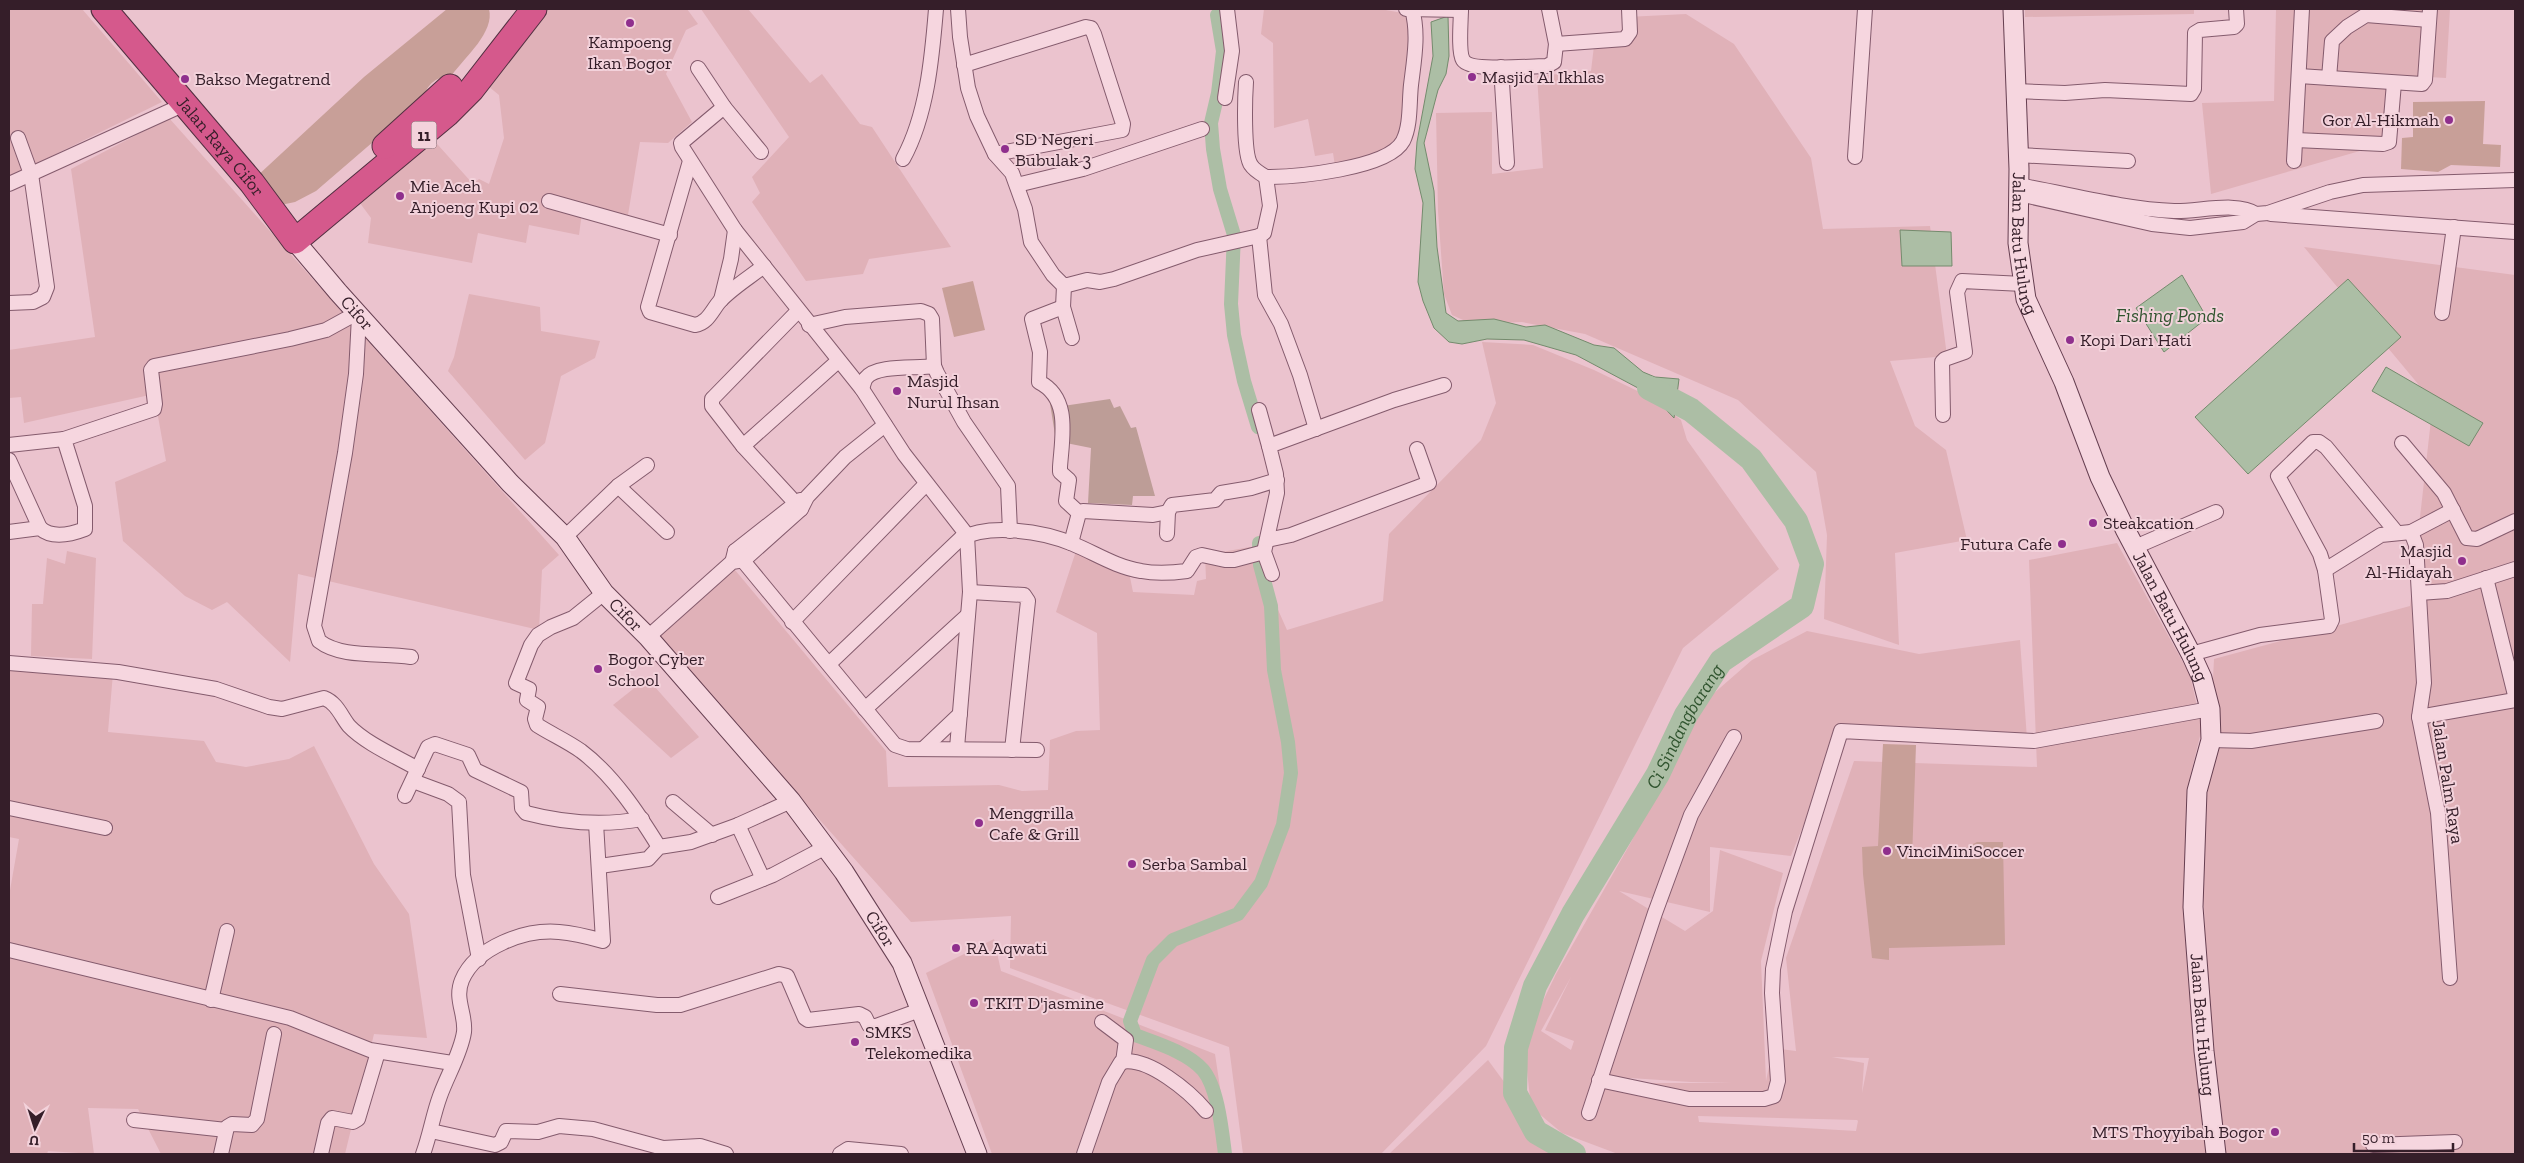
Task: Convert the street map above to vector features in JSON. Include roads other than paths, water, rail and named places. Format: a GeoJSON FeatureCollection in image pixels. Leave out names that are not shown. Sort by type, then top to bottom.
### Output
{"type":"FeatureCollection","features":[{"type":"Feature","properties":{"kind":"highway","name":"Jalan Raya Cifor"},"geometry":{"type":"LineString","coordinates":[[104,9],[252,183],[290,235]]}},
{"type":"Feature","properties":{"kind":"highway","name":"11"},"geometry":{"type":"LineString","coordinates":[[290,235],[442,96],[516,9]]}},
{"type":"Feature","properties":{"kind":"highway","name":"11"},"geometry":{"type":"LineString","coordinates":[[290,235],[447,114],[471,90],[534,9]]}},
{"type":"Feature","properties":{"kind":"street"},"geometry":{"type":"LineString","coordinates":[[903,159],[913,138],[928,76],[936,9]]}},
{"type":"Feature","properties":{"kind":"street"},"geometry":{"type":"LineString","coordinates":[[958,9],[968,88],[977,116],[995,154],[1012,173],[1030,230],[1031,242],[1052,275],[1064,286]]}},
{"type":"Feature","properties":{"kind":"street"},"geometry":{"type":"LineString","coordinates":[[1225,98],[1232,51],[1227,9]]}},
{"type":"Feature","properties":{"kind":"street"},"geometry":{"type":"LineString","coordinates":[[1246,82],[1244,117],[1250,165],[1258,173],[1266,177],[1325,174],[1352,168],[1387,154],[1401,144],[1407,126],[1416,42],[1409,9],[1458,10],[1461,52],[1464,61],[1469,65],[1501,67],[1552,65],[1556,59],[1556,44],[1549,9]]}},
{"type":"Feature","properties":{"kind":"street"},"geometry":{"type":"LineString","coordinates":[[1556,44],[1625,39],[1630,32],[1629,9]]}},
{"type":"Feature","properties":{"kind":"street"},"geometry":{"type":"LineString","coordinates":[[1854,157],[1864,9]]}},
{"type":"Feature","properties":{"kind":"street","name":"Jalan Batu Hulung"},"geometry":{"type":"LineString","coordinates":[[2013,9],[2019,189],[2018,243],[2023,284],[2030,308],[2064,382],[2100,477],[2191,654],[2202,678],[2210,709],[2211,740],[2197,791],[2193,907],[2204,1051],[2216,1154]]}},
{"type":"Feature","properties":{"kind":"street"},"geometry":{"type":"LineString","coordinates":[[2016,91],[2065,94],[2105,90],[2191,94],[2194,89],[2195,33],[2200,30],[2234,27],[2237,24],[2236,9]]}},
{"type":"Feature","properties":{"kind":"street"},"geometry":{"type":"LineString","coordinates":[[2294,161],[2302,9]]}},
{"type":"Feature","properties":{"kind":"street"},"geometry":{"type":"LineString","coordinates":[[2299,76],[2417,85],[2422,84],[2425,80],[2429,15],[2366,12],[2332,41],[2329,78]]}},
{"type":"Feature","properties":{"kind":"street"},"geometry":{"type":"LineString","coordinates":[[964,65],[1086,27],[1091,28],[1094,34],[1123,124],[1122,130],[995,154]]}},
{"type":"Feature","properties":{"kind":"street"},"geometry":{"type":"LineString","coordinates":[[1501,67],[1507,163]]}},
{"type":"Feature","properties":{"kind":"street"},"geometry":{"type":"LineString","coordinates":[[698,68],[724,107],[761,152]]}},
{"type":"Feature","properties":{"kind":"street"},"geometry":{"type":"LineString","coordinates":[[2296,140],[2383,144],[2389,142],[2394,83]]}},
{"type":"Feature","properties":{"kind":"street"},"geometry":{"type":"LineString","coordinates":[[9,184],[185,104]]}},
{"type":"Feature","properties":{"kind":"street"},"geometry":{"type":"LineString","coordinates":[[724,107],[682,143],[690,161],[735,230],[862,389],[926,484],[967,535],[970,592],[957,748]]}},
{"type":"Feature","properties":{"kind":"street"},"geometry":{"type":"LineString","coordinates":[[1016,184],[1083,169],[1202,128]]}},
{"type":"Feature","properties":{"kind":"street"},"geometry":{"type":"LineString","coordinates":[[9,303],[32,302],[43,297],[47,287],[31,174],[18,138]]}},
{"type":"Feature","properties":{"kind":"street"},"geometry":{"type":"LineString","coordinates":[[2018,155],[2128,161]]}},
{"type":"Feature","properties":{"kind":"street"},"geometry":{"type":"LineString","coordinates":[[690,161],[648,307],[650,312],[695,325],[700,324],[706,320],[721,300],[764,266]]}},
{"type":"Feature","properties":{"kind":"street"},"geometry":{"type":"LineString","coordinates":[[1064,286],[1087,280],[1100,282],[1114,279],[1225,242],[1259,236],[1264,233],[1270,206],[1266,177]]}},
{"type":"Feature","properties":{"kind":"street"},"geometry":{"type":"LineString","coordinates":[[2262,214],[2330,192],[2363,185],[2515,180]]}},
{"type":"Feature","properties":{"kind":"street"},"geometry":{"type":"LineString","coordinates":[[2019,189],[2174,211],[2238,208],[2262,214],[2515,232]]}},
{"type":"Feature","properties":{"kind":"street"},"geometry":{"type":"LineString","coordinates":[[549,201],[670,235]]}},
{"type":"Feature","properties":{"kind":"street"},"geometry":{"type":"LineString","coordinates":[[2442,313],[2454,227]]}},
{"type":"Feature","properties":{"kind":"street"},"geometry":{"type":"LineString","coordinates":[[721,300],[731,259],[735,230]]}},
{"type":"Feature","properties":{"kind":"street","name":"Cifor"},"geometry":{"type":"LineString","coordinates":[[290,235],[358,315],[510,483],[565,537],[604,593],[648,637],[792,801],[826,847],[902,962],[977,1154]]}},
{"type":"Feature","properties":{"kind":"street"},"geometry":{"type":"LineString","coordinates":[[1259,236],[1265,295],[1281,324],[1300,375],[1316,429]]}},
{"type":"Feature","properties":{"kind":"street"},"geometry":{"type":"LineString","coordinates":[[1943,415],[1942,362],[1965,352],[1957,292],[1959,285],[1962,282],[2023,284]]}},
{"type":"Feature","properties":{"kind":"street"},"geometry":{"type":"LineString","coordinates":[[1064,286],[1063,307],[1072,338]]}},
{"type":"Feature","properties":{"kind":"street"},"geometry":{"type":"LineString","coordinates":[[1063,307],[1032,319],[1040,352],[1039,382],[1050,388],[1064,419],[1060,472],[1070,480],[1066,501],[1079,513]]}},
{"type":"Feature","properties":{"kind":"street"},"geometry":{"type":"LineString","coordinates":[[798,311],[712,399],[712,406],[743,446],[800,503]]}},
{"type":"Feature","properties":{"kind":"street"},"geometry":{"type":"LineString","coordinates":[[809,325],[845,317],[921,311],[929,314],[932,319],[934,366],[953,404],[1008,486],[1010,531]]}},
{"type":"Feature","properties":{"kind":"street"},"geometry":{"type":"LineString","coordinates":[[9,445],[64,439],[154,409],[155,404],[150,370],[154,366],[290,340],[326,330],[358,315],[356,374],[346,453],[314,626],[319,641],[330,647],[350,651],[410,656]]}},
{"type":"Feature","properties":{"kind":"street"},"geometry":{"type":"LineString","coordinates":[[743,446],[838,361]]}},
{"type":"Feature","properties":{"kind":"street"},"geometry":{"type":"LineString","coordinates":[[862,389],[866,378],[882,368],[914,369],[934,366]]}},
{"type":"Feature","properties":{"kind":"street"},"geometry":{"type":"LineString","coordinates":[[1269,446],[1394,400],[1444,385]]}},
{"type":"Feature","properties":{"kind":"street"},"geometry":{"type":"LineString","coordinates":[[1259,410],[1269,446],[1272,481],[1276,493],[1265,546],[1272,574]]}},
{"type":"Feature","properties":{"kind":"street"},"geometry":{"type":"LineString","coordinates":[[648,637],[800,503],[845,457],[885,425]]}},
{"type":"Feature","properties":{"kind":"street"},"geometry":{"type":"LineString","coordinates":[[9,460],[40,528],[45,533],[74,533],[86,529],[85,506],[64,439]]}},
{"type":"Feature","properties":{"kind":"street","name":"Jalan Palm Raya"},"geometry":{"type":"LineString","coordinates":[[2191,654],[2260,635],[2329,626],[2332,620],[2325,570],[2308,530],[2278,476],[2313,442],[2320,442],[2416,545],[2424,683],[2419,716],[2438,813],[2450,978]]}},
{"type":"Feature","properties":{"kind":"street"},"geometry":{"type":"LineString","coordinates":[[2402,443],[2444,493],[2467,538],[2472,540],[2515,521]]}},
{"type":"Feature","properties":{"kind":"street"},"geometry":{"type":"LineString","coordinates":[[829,664],[960,539],[967,535],[1028,531],[1071,543],[1114,563],[1141,571],[1157,573],[1187,571],[1196,557],[1202,555],[1234,560],[1290,535],[1428,483],[1417,449]]}},
{"type":"Feature","properties":{"kind":"street"},"geometry":{"type":"LineString","coordinates":[[565,537],[618,486],[647,465]]}},
{"type":"Feature","properties":{"kind":"street"},"geometry":{"type":"LineString","coordinates":[[1167,534],[1168,512],[1172,505],[1215,500],[1220,493],[1272,481]]}},
{"type":"Feature","properties":{"kind":"street"},"geometry":{"type":"LineString","coordinates":[[792,622],[926,484]]}},
{"type":"Feature","properties":{"kind":"street"},"geometry":{"type":"LineString","coordinates":[[618,486],[667,532]]}},
{"type":"Feature","properties":{"kind":"street"},"geometry":{"type":"LineString","coordinates":[[1079,513],[1087,510],[1153,515],[1168,512]]}},
{"type":"Feature","properties":{"kind":"street"},"geometry":{"type":"LineString","coordinates":[[2325,570],[2381,535],[2404,533],[2453,510]]}},
{"type":"Feature","properties":{"kind":"street"},"geometry":{"type":"LineString","coordinates":[[2135,547],[2216,512]]}},
{"type":"Feature","properties":{"kind":"street"},"geometry":{"type":"LineString","coordinates":[[1071,543],[1079,513]]}},
{"type":"Feature","properties":{"kind":"street"},"geometry":{"type":"LineString","coordinates":[[9,532],[40,528]]}},
{"type":"Feature","properties":{"kind":"street"},"geometry":{"type":"LineString","coordinates":[[737,558],[829,664],[895,745],[907,749],[1037,750]]}},
{"type":"Feature","properties":{"kind":"street"},"geometry":{"type":"LineString","coordinates":[[2419,593],[2447,591],[2515,569]]}},
{"type":"Feature","properties":{"kind":"street"},"geometry":{"type":"LineString","coordinates":[[2486,578],[2515,695]]}},
{"type":"Feature","properties":{"kind":"street"},"geometry":{"type":"LineString","coordinates":[[970,592],[1024,595],[1028,602],[1012,750]]}},
{"type":"Feature","properties":{"kind":"street"},"geometry":{"type":"LineString","coordinates":[[604,593],[573,618],[538,636],[531,645],[516,683],[530,691],[527,700],[538,707],[535,719],[537,725],[580,750],[594,762],[642,819],[659,847]]}},
{"type":"Feature","properties":{"kind":"street"},"geometry":{"type":"LineString","coordinates":[[866,709],[968,615]]}},
{"type":"Feature","properties":{"kind":"street"},"geometry":{"type":"LineString","coordinates":[[9,664],[118,672],[216,689],[269,707],[282,708],[324,698],[331,700],[343,719],[358,735],[415,775],[459,802],[463,875],[479,959]]}},
{"type":"Feature","properties":{"kind":"street"},"geometry":{"type":"LineString","coordinates":[[2419,716],[2515,700]]}},
{"type":"Feature","properties":{"kind":"street"},"geometry":{"type":"LineString","coordinates":[[1599,1080],[1689,1099],[1764,1099],[1774,1096],[1778,1082],[1772,993],[1773,969],[1785,911],[1841,731],[2034,741],[2210,709]]}},
{"type":"Feature","properties":{"kind":"street"},"geometry":{"type":"LineString","coordinates":[[923,749],[960,714]]}},
{"type":"Feature","properties":{"kind":"street"},"geometry":{"type":"LineString","coordinates":[[2211,740],[2251,741],[2376,721]]}},
{"type":"Feature","properties":{"kind":"street"},"geometry":{"type":"LineString","coordinates":[[1588,1113],[1655,912],[1691,815],[1734,737]]}},
{"type":"Feature","properties":{"kind":"street"},"geometry":{"type":"LineString","coordinates":[[405,796],[431,744],[468,755],[475,770],[521,792],[522,808],[526,813],[576,822],[615,824],[642,819]]}},
{"type":"Feature","properties":{"kind":"street"},"geometry":{"type":"LineString","coordinates":[[600,866],[648,859],[659,847],[692,842],[738,826],[792,801]]}},
{"type":"Feature","properties":{"kind":"street"},"geometry":{"type":"LineString","coordinates":[[673,802],[712,835]]}},
{"type":"Feature","properties":{"kind":"street"},"geometry":{"type":"LineString","coordinates":[[9,808],[105,828]]}},
{"type":"Feature","properties":{"kind":"street"},"geometry":{"type":"LineString","coordinates":[[423,1154],[439,1098],[464,1032],[458,998],[462,981],[479,959],[500,944],[526,935],[544,932],[587,936],[603,941],[596,823]]}},
{"type":"Feature","properties":{"kind":"street"},"geometry":{"type":"LineString","coordinates":[[738,826],[763,879]]}},
{"type":"Feature","properties":{"kind":"street"},"geometry":{"type":"LineString","coordinates":[[718,897],[763,879],[826,847]]}},
{"type":"Feature","properties":{"kind":"street"},"geometry":{"type":"LineString","coordinates":[[211,1000],[227,931]]}},
{"type":"Feature","properties":{"kind":"street"},"geometry":{"type":"LineString","coordinates":[[9,950],[290,1018],[378,1052],[452,1063]]}},
{"type":"Feature","properties":{"kind":"street"},"geometry":{"type":"LineString","coordinates":[[560,994],[657,1005],[680,1005],[779,974],[787,976],[792,983],[805,1018],[808,1020],[858,1014],[865,1017],[869,1026],[876,1026],[920,1010]]}},
{"type":"Feature","properties":{"kind":"street"},"geometry":{"type":"LineString","coordinates":[[1102,1022],[1126,1040],[1123,1062]]}},
{"type":"Feature","properties":{"kind":"street"},"geometry":{"type":"LineString","coordinates":[[221,1154],[227,1127],[232,1124],[252,1125],[257,1119],[274,1034]]}},
{"type":"Feature","properties":{"kind":"street"},"geometry":{"type":"LineString","coordinates":[[320,1154],[332,1118],[353,1122],[358,1119],[378,1052]]}},
{"type":"Feature","properties":{"kind":"street"},"geometry":{"type":"LineString","coordinates":[[1084,1154],[1109,1082],[1117,1066],[1123,1062],[1136,1061],[1182,1085],[1206,1111]]}},
{"type":"Feature","properties":{"kind":"street"},"geometry":{"type":"LineString","coordinates":[[134,1120],[226,1130]]}},
{"type":"Feature","properties":{"kind":"street"},"geometry":{"type":"LineString","coordinates":[[431,1131],[495,1145],[501,1142],[506,1131],[538,1132],[560,1126],[593,1129],[663,1148],[700,1146],[726,1154]]}},
{"type":"Feature","properties":{"kind":"street"},"geometry":{"type":"LineString","coordinates":[[2373,1145],[2454,1142]]}},
{"type":"Feature","properties":{"kind":"street"},"geometry":{"type":"LineString","coordinates":[[840,1154],[848,1149],[901,1154]]}},
{"type":"Feature","properties":{"kind":"water"},"geometry":{"type":"Polygon","coordinates":[[[1448,16],[1449,56],[1446,74],[1438,90],[1424,143],[1434,191],[1437,247],[1446,313],[1458,321],[1494,319],[1526,327],[1545,325],[1594,345],[1614,348],[1643,372],[1655,377],[1679,379],[1674,418],[1653,396],[1576,355],[1524,340],[1487,339],[1462,344],[1449,342],[1434,328],[1423,301],[1418,282],[1423,203],[1415,169],[1417,142],[1433,56],[1431,22],[1448,16]]]}},
{"type":"Feature","properties":{"kind":"water"},"geometry":{"type":"Polygon","coordinates":[[[1900,230],[1951,232],[1952,266],[1902,266],[1900,230]]]}},
{"type":"Feature","properties":{"kind":"water","name":"Fishing Ponds"},"geometry":{"type":"Polygon","coordinates":[[[2182,275],[2207,318],[2164,352],[2136,308],[2182,275]]]}},
{"type":"Feature","properties":{"kind":"water"},"geometry":{"type":"Polygon","coordinates":[[[2348,279],[2401,337],[2248,474],[2195,417],[2348,279]]]}},
{"type":"Feature","properties":{"kind":"water"},"geometry":{"type":"Polygon","coordinates":[[[2386,367],[2483,423],[2469,446],[2372,391],[2386,367]]]}},
{"type":"Feature","properties":{"kind":"waterway"},"geometry":{"type":"LineString","coordinates":[[1217,15],[1223,51],[1218,93],[1211,123],[1213,149],[1220,189],[1234,235],[1231,304],[1234,335],[1244,381],[1258,427]]}},
{"type":"Feature","properties":{"kind":"waterway","name":"Ci Sindangbarang"},"geometry":{"type":"LineString","coordinates":[[1574,1154],[1536,1132],[1515,1093],[1516,1048],[1535,986],[1573,914],[1658,774],[1686,715],[1721,661],[1802,606],[1812,564],[1796,521],[1751,459],[1691,410],[1649,388]]}},
{"type":"Feature","properties":{"kind":"waterway"},"geometry":{"type":"LineString","coordinates":[[1225,1154],[1216,1098],[1203,1070],[1180,1053],[1135,1035],[1130,1021],[1153,960],[1173,940],[1238,914],[1261,883],[1283,825],[1291,773],[1288,742],[1274,670],[1271,606],[1260,565],[1259,543]]}},
{"type":"Feature","properties":{"kind":"place","name":"Kampoeng Ikan Bogor"},"geometry":{"type":"Point","coordinates":[630,23]}},
{"type":"Feature","properties":{"kind":"place","name":"Masjid Al Ikhlas"},"geometry":{"type":"Point","coordinates":[1472,77]}},
{"type":"Feature","properties":{"kind":"place","name":"Bakso Megatrend"},"geometry":{"type":"Point","coordinates":[185,79]}},
{"type":"Feature","properties":{"kind":"place","name":"Gor Al-Hikmah"},"geometry":{"type":"Point","coordinates":[2449,120]}},
{"type":"Feature","properties":{"kind":"place","name":"SD Negeri Bubulak 3"},"geometry":{"type":"Point","coordinates":[1005,149]}},
{"type":"Feature","properties":{"kind":"place","name":"Mie Aceh Anjoeng Kupi 02"},"geometry":{"type":"Point","coordinates":[400,196]}},
{"type":"Feature","properties":{"kind":"place","name":"Kopi Dari Hati"},"geometry":{"type":"Point","coordinates":[2070,340]}},
{"type":"Feature","properties":{"kind":"place","name":"Masjid Nurul Ihsan"},"geometry":{"type":"Point","coordinates":[897,391]}},
{"type":"Feature","properties":{"kind":"place","name":"Steakcation"},"geometry":{"type":"Point","coordinates":[2093,523]}},
{"type":"Feature","properties":{"kind":"place","name":"Futura Cafe"},"geometry":{"type":"Point","coordinates":[2062,544]}},
{"type":"Feature","properties":{"kind":"place","name":"Masjid Al-Hidayah"},"geometry":{"type":"Point","coordinates":[2462,561]}},
{"type":"Feature","properties":{"kind":"place","name":"Bogor Cyber School"},"geometry":{"type":"Point","coordinates":[598,669]}},
{"type":"Feature","properties":{"kind":"place","name":"Menggrilla Cafe & Grill"},"geometry":{"type":"Point","coordinates":[979,823]}},
{"type":"Feature","properties":{"kind":"place","name":"VinciMiniSoccer"},"geometry":{"type":"Point","coordinates":[1887,851]}},
{"type":"Feature","properties":{"kind":"place","name":"Serba Sambal"},"geometry":{"type":"Point","coordinates":[1132,864]}},
{"type":"Feature","properties":{"kind":"place","name":"RA Aqwati"},"geometry":{"type":"Point","coordinates":[956,948]}},
{"type":"Feature","properties":{"kind":"place","name":"TKIT D'jasmine"},"geometry":{"type":"Point","coordinates":[974,1003]}},
{"type":"Feature","properties":{"kind":"place","name":"SMKS Telekomedika"},"geometry":{"type":"Point","coordinates":[855,1042]}},
{"type":"Feature","properties":{"kind":"place","name":"MTS Thoyyibah Bogor"},"geometry":{"type":"Point","coordinates":[2275,1132]}}]}
